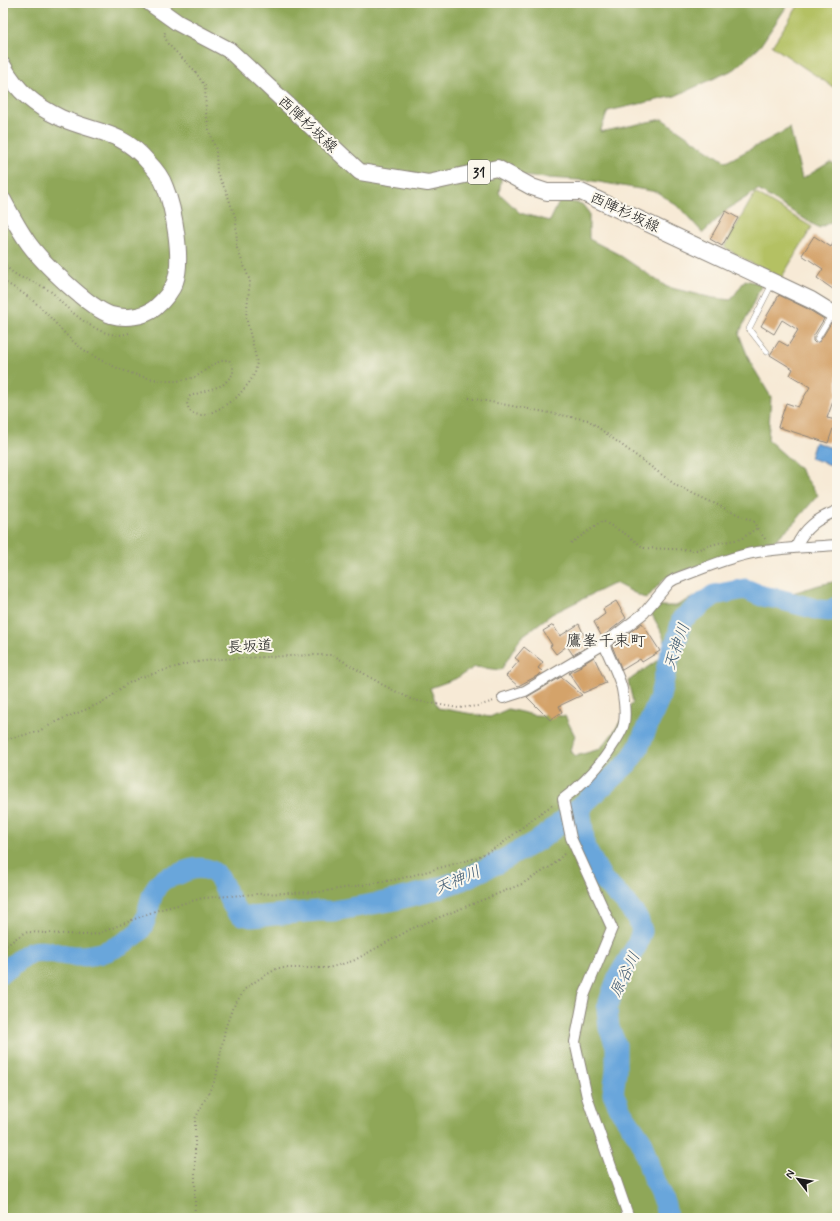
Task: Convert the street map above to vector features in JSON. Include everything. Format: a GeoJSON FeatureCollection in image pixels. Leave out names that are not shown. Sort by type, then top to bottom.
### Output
{"type":"FeatureCollection","features":[{"type":"Feature","properties":{"kind":"main road","name":"西陣杉坂線"},"geometry":{"type":"LineString","coordinates":[[150,3],[178,23],[229,50],[360,172],[428,183],[497,168],[532,187],[547,192],[581,192],[811,300],[835,315]]}},
{"type":"Feature","properties":{"kind":"main road"},"geometry":{"type":"LineString","coordinates":[[3,66],[20,91],[32,101],[62,118],[124,140],[140,152],[153,167],[165,185],[172,209],[178,263],[176,279],[170,292],[160,304],[149,313],[138,316],[111,315],[97,308],[66,282],[38,255],[19,229],[3,200]]}},
{"type":"Feature","properties":{"kind":"street"},"geometry":{"type":"LineString","coordinates":[[796,547],[800,538],[820,518],[837,511]]}},
{"type":"Feature","properties":{"kind":"street"},"geometry":{"type":"LineString","coordinates":[[503,698],[525,691],[604,644],[644,613],[670,582],[675,579],[741,556],[757,552],[796,547],[837,545]]}},
{"type":"Feature","properties":{"kind":"street"},"geometry":{"type":"LineString","coordinates":[[604,644],[622,688],[624,724],[605,758],[591,776],[579,787],[563,798],[572,841],[612,928],[584,996],[575,1042],[587,1097],[629,1218]]}},
{"type":"Feature","properties":{"kind":"lane"},"geometry":{"type":"LineString","coordinates":[[767,352],[749,329],[773,282]]}},
{"type":"Feature","properties":{"kind":"lane"},"geometry":{"type":"LineString","coordinates":[[817,339],[835,315]]}},
{"type":"Feature","properties":{"kind":"path"},"geometry":{"type":"LineString","coordinates":[[469,398],[588,420],[677,486],[754,522],[775,550]]}},
{"type":"Feature","properties":{"kind":"path"},"geometry":{"type":"LineString","coordinates":[[571,543],[603,521],[627,535],[644,548],[696,550],[718,543],[741,539],[757,528]]}},
{"type":"Feature","properties":{"kind":"path","name":"長坂道"},"geometry":{"type":"LineString","coordinates":[[3,740],[37,732],[62,719],[107,700],[125,685],[139,678],[188,663],[221,659],[333,655],[383,685],[413,700],[458,708],[478,706],[503,698]]}},
{"type":"Feature","properties":{"kind":"path"},"geometry":{"type":"LineString","coordinates":[[3,948],[22,934],[28,932],[84,935],[97,934],[155,911],[203,898],[256,894],[320,892],[399,879],[476,858],[499,846],[539,814],[563,798]]}},
{"type":"Feature","properties":{"kind":"path"},"geometry":{"type":"LineString","coordinates":[[194,1218],[195,1119],[216,1078],[225,1029],[232,1009],[245,989],[278,968],[328,968],[353,961],[413,928],[522,884],[553,865],[572,841]]}},
{"type":"Feature","properties":{"kind":"green space"},"geometry":{"type":"Polygon","coordinates":[[[3,3],[789,3],[760,46],[735,69],[675,96],[608,111],[600,132],[662,119],[726,162],[790,128],[802,179],[830,162],[837,165],[837,219],[819,228],[758,190],[728,209],[703,233],[679,207],[657,192],[593,181],[502,175],[499,193],[520,213],[550,221],[560,200],[582,204],[589,213],[589,239],[618,254],[667,287],[713,298],[731,300],[745,280],[762,284],[739,334],[750,362],[771,397],[768,440],[798,467],[818,495],[795,522],[773,542],[743,549],[665,578],[646,599],[615,583],[552,614],[521,637],[501,670],[475,667],[455,679],[430,688],[438,708],[490,717],[508,709],[534,715],[565,716],[575,736],[570,751],[576,756],[600,749],[613,733],[633,702],[628,681],[669,652],[660,629],[651,613],[658,606],[676,606],[698,595],[735,583],[789,594],[837,581],[837,1218],[3,1218],[3,3]]]}},
{"type":"Feature","properties":{"kind":"green space"},"geometry":{"type":"Polygon","coordinates":[[[800,3],[837,3],[837,80],[833,87],[772,46],[800,3]]]}},
{"type":"Feature","properties":{"kind":"green space"},"geometry":{"type":"Polygon","coordinates":[[[755,193],[812,227],[780,280],[724,247],[755,193]]]}},
{"type":"Feature","properties":{"kind":"water"},"geometry":{"type":"Polygon","coordinates":[[[815,442],[837,450],[837,467],[810,458],[815,442]]]}},
{"type":"Feature","properties":{"kind":"building"},"geometry":{"type":"Polygon","coordinates":[[[726,211],[738,218],[722,246],[710,239],[726,211]]]}},
{"type":"Feature","properties":{"kind":"building"},"geometry":{"type":"Polygon","coordinates":[[[814,236],[831,247],[837,236],[837,292],[817,278],[823,269],[802,255],[814,236]]]}},
{"type":"Feature","properties":{"kind":"building"},"geometry":{"type":"Polygon","coordinates":[[[779,295],[806,308],[824,319],[813,337],[813,341],[815,343],[820,341],[831,323],[837,326],[837,397],[835,396],[827,418],[836,420],[828,443],[778,427],[786,403],[798,407],[810,387],[790,375],[793,369],[770,355],[779,341],[788,346],[798,330],[782,320],[774,334],[761,326],[779,295]]]}},
{"type":"Feature","properties":{"kind":"building"},"geometry":{"type":"Polygon","coordinates":[[[616,601],[626,618],[602,637],[594,622],[605,614],[603,609],[616,601]]]}},
{"type":"Feature","properties":{"kind":"building"},"geometry":{"type":"Polygon","coordinates":[[[642,623],[660,651],[642,662],[640,659],[622,670],[612,646],[642,623]]]}},
{"type":"Feature","properties":{"kind":"building"},"geometry":{"type":"Polygon","coordinates":[[[579,624],[589,646],[573,655],[567,646],[556,654],[550,646],[552,645],[543,631],[553,625],[560,636],[579,624]]]}},
{"type":"Feature","properties":{"kind":"building"},"geometry":{"type":"Polygon","coordinates":[[[524,647],[543,662],[538,668],[542,671],[537,676],[518,686],[506,676],[519,661],[515,658],[524,647]]]}},
{"type":"Feature","properties":{"kind":"building"},"geometry":{"type":"Polygon","coordinates":[[[594,657],[606,683],[583,693],[569,673],[581,667],[580,666],[594,657]]]}},
{"type":"Feature","properties":{"kind":"building"},"geometry":{"type":"Polygon","coordinates":[[[561,677],[582,695],[559,706],[562,712],[550,720],[527,697],[561,677]]]}},
{"type":"Feature","properties":{"kind":"waterway","name":"天神川"},"geometry":{"type":"LineString","coordinates":[[3,972],[29,953],[37,951],[84,956],[102,953],[118,946],[140,931],[144,924],[153,893],[157,886],[166,878],[192,869],[203,868],[213,872],[223,883],[236,911],[242,915],[251,917],[333,911],[390,901],[427,892],[462,880],[496,864],[542,838],[580,807],[628,763],[638,748],[659,700],[669,658],[677,639],[682,619],[714,595],[745,589],[762,596],[819,610],[829,611],[837,607]]}},
{"type":"Feature","properties":{"kind":"waterway","name":"原谷川"},"geometry":{"type":"LineString","coordinates":[[580,807],[585,848],[603,880],[624,901],[638,919],[642,931],[637,945],[618,977],[607,1009],[609,1028],[616,1045],[616,1071],[613,1093],[621,1111],[641,1140],[653,1178],[665,1205],[667,1218]]}},
{"type":"Feature","properties":{"kind":"district","name":"鷹峯千束町"},"geometry":{"type":"Point","coordinates":[606,640]}}]}
